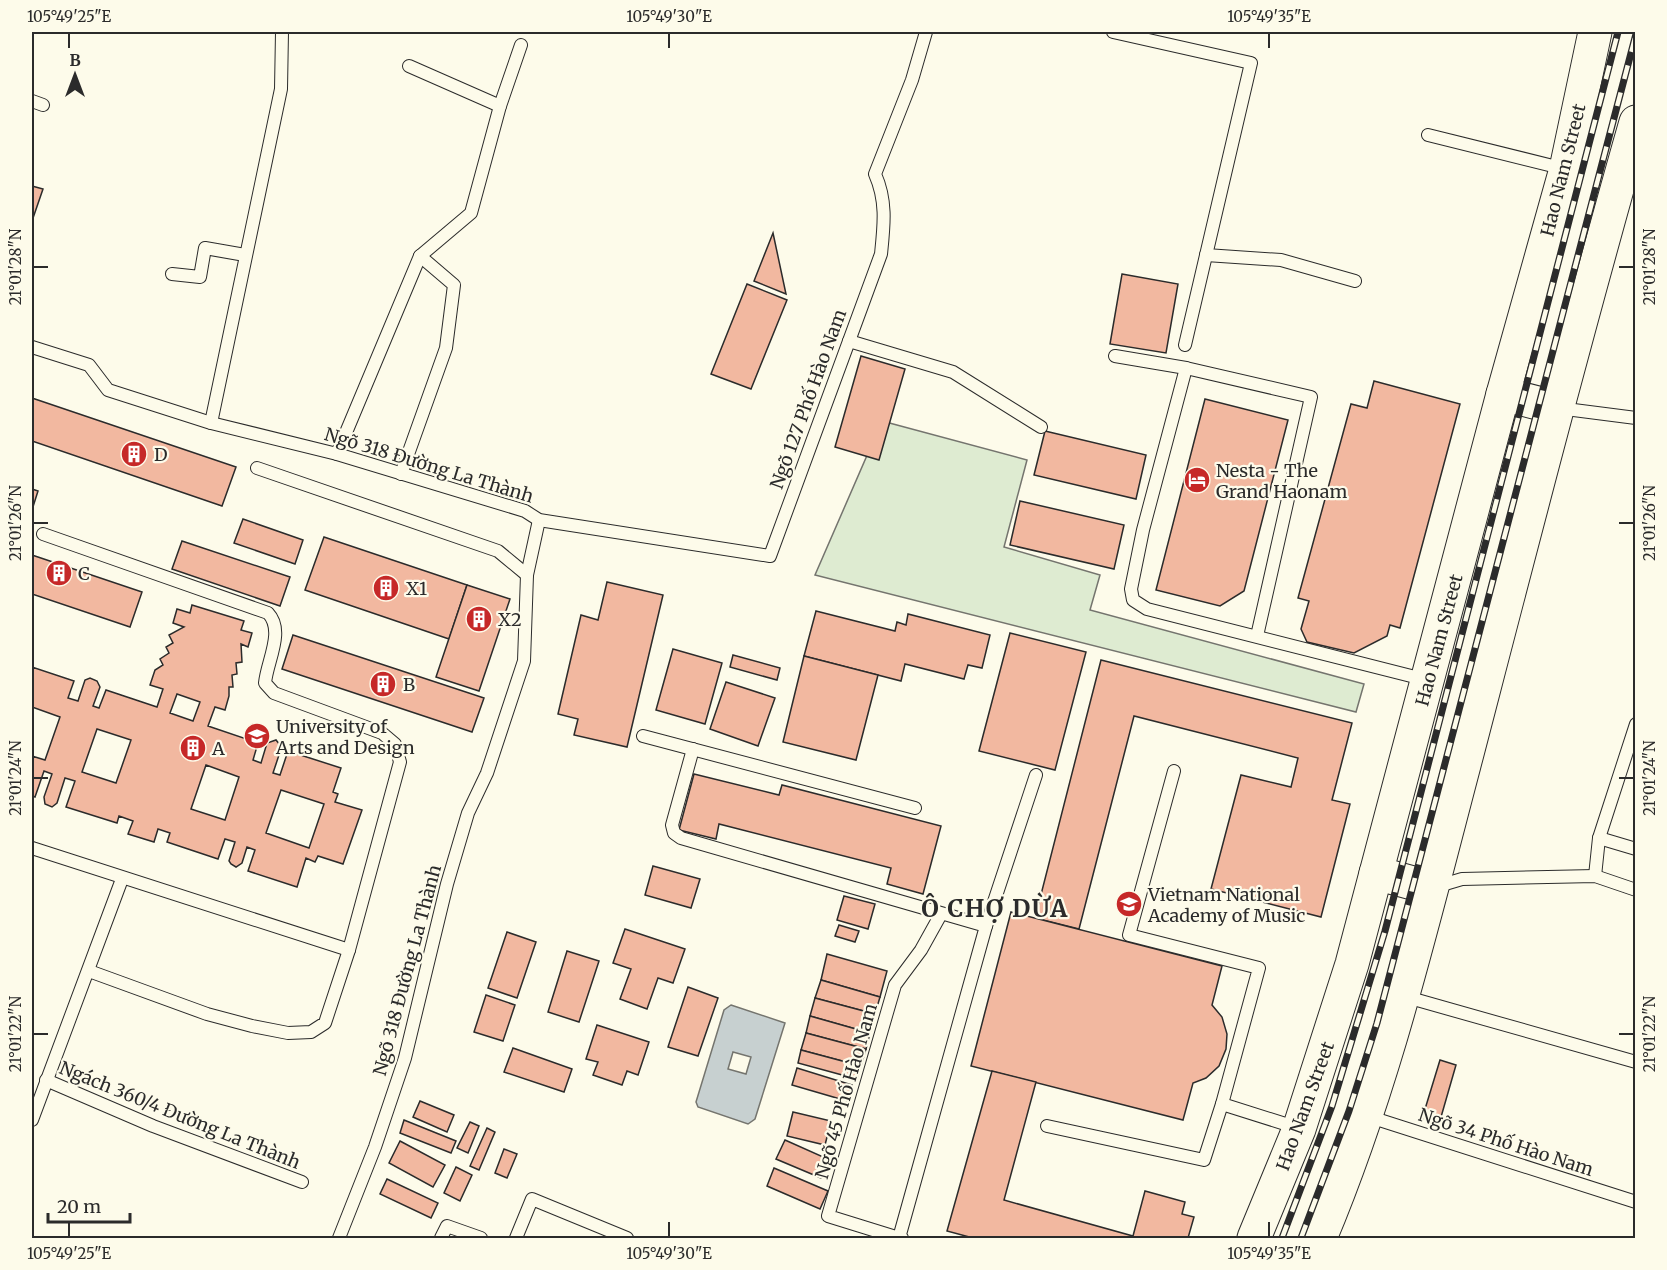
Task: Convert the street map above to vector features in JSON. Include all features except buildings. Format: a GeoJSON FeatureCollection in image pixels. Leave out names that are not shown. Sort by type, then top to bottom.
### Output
{"type":"FeatureCollection","features":[{"type":"Feature","properties":{"kind":"main road","name":"Hao Nam Street"},"geometry":{"type":"LineString","coordinates":[[1254,1239],[1299,1129],[1337,1016],[1503,394],[1566,170],[1595,32]]}},
{"type":"Feature","properties":{"kind":"main road"},"geometry":{"type":"LineString","coordinates":[[1326,1237],[1402,996],[1635,122]]}},
{"type":"Feature","properties":{"kind":"main road"},"geometry":{"type":"LineString","coordinates":[[1503,394],[1557,408]]}},
{"type":"Feature","properties":{"kind":"main road"},"geometry":{"type":"LineString","coordinates":[[1376,873],[1431,888]]}},
{"type":"Feature","properties":{"kind":"lane"},"geometry":{"type":"LineString","coordinates":[[211,423],[281,89],[282,32]]}},
{"type":"Feature","properties":{"kind":"lane","name":"Ngõ 127 Phố Hào Nam"},"geometry":{"type":"LineString","coordinates":[[539,520],[770,556],[881,254],[886,211],[875,174],[912,80],[926,32]]}},
{"type":"Feature","properties":{"kind":"lane"},"geometry":{"type":"LineString","coordinates":[[1113,32],[1158,36],[1251,63],[1185,345]]}},
{"type":"Feature","properties":{"kind":"lane"},"geometry":{"type":"LineString","coordinates":[[337,454],[420,256],[471,213],[500,106],[521,45]]}},
{"type":"Feature","properties":{"kind":"lane"},"geometry":{"type":"LineString","coordinates":[[409,66],[500,106]]}},
{"type":"Feature","properties":{"kind":"lane"},"geometry":{"type":"LineString","coordinates":[[1428,135],[1566,170]]}},
{"type":"Feature","properties":{"kind":"lane"},"geometry":{"type":"LineString","coordinates":[[172,274],[200,277],[205,248],[245,255]]}},
{"type":"Feature","properties":{"kind":"lane"},"geometry":{"type":"LineString","coordinates":[[1206,255],[1281,260],[1355,281]]}},
{"type":"Feature","properties":{"kind":"lane"},"geometry":{"type":"LineString","coordinates":[[401,474],[446,348],[454,285],[420,256]]}},
{"type":"Feature","properties":{"kind":"lane"},"geometry":{"type":"LineString","coordinates":[[849,341],[953,372],[1041,426]]}},
{"type":"Feature","properties":{"kind":"lane","name":"Ngõ 318 Đường La Thành"},"geometry":{"type":"LineString","coordinates":[[32,347],[89,365],[108,390],[211,423],[337,454],[525,511],[539,520],[527,576],[524,661],[487,773],[468,813],[447,884],[401,1069],[375,1147],[339,1239]]}},
{"type":"Feature","properties":{"kind":"lane"},"geometry":{"type":"LineString","coordinates":[[1115,356],[1186,368],[1311,397],[1257,636]]}},
{"type":"Feature","properties":{"kind":"lane"},"geometry":{"type":"LineString","coordinates":[[1186,368],[1143,530],[1131,589],[1133,600],[1147,609],[1428,681]]}},
{"type":"Feature","properties":{"kind":"lane"},"geometry":{"type":"LineString","coordinates":[[1557,408],[1635,418]]}},
{"type":"Feature","properties":{"kind":"lane"},"geometry":{"type":"LineString","coordinates":[[257,468],[498,551],[527,576]]}},
{"type":"Feature","properties":{"kind":"lane"},"geometry":{"type":"LineString","coordinates":[[43,534],[268,613],[275,621],[276,631],[265,683],[274,693],[382,733],[395,744],[400,762],[330,1012],[325,1023],[312,1032],[288,1033],[207,1014],[89,971]]}},
{"type":"Feature","properties":{"kind":"lane"},"geometry":{"type":"LineString","coordinates":[[1595,876],[1599,838],[1635,724]]}},
{"type":"Feature","properties":{"kind":"lane"},"geometry":{"type":"LineString","coordinates":[[643,736],[915,808]]}},
{"type":"Feature","properties":{"kind":"lane"},"geometry":{"type":"LineString","coordinates":[[693,749],[672,825],[674,833],[681,838],[872,895],[986,926]]}},
{"type":"Feature","properties":{"kind":"lane"},"geometry":{"type":"LineString","coordinates":[[1047,1126],[1204,1160],[1222,1104],[1259,968],[1129,935],[1174,771]]}},
{"type":"Feature","properties":{"kind":"lane","name":"Ngõ 45 Phố Hào Nam"},"geometry":{"type":"LineString","coordinates":[[940,914],[921,950],[895,985],[828,1216],[900,1238],[986,926],[1036,775]]}},
{"type":"Feature","properties":{"kind":"lane"},"geometry":{"type":"LineString","coordinates":[[1599,838],[1635,849]]}},
{"type":"Feature","properties":{"kind":"lane"},"geometry":{"type":"LineString","coordinates":[[32,848],[122,879],[349,950]]}},
{"type":"Feature","properties":{"kind":"lane"},"geometry":{"type":"LineString","coordinates":[[1431,888],[1462,879],[1595,876],[1635,891]]}},
{"type":"Feature","properties":{"kind":"lane"},"geometry":{"type":"LineString","coordinates":[[32,1120],[122,879]]}},
{"type":"Feature","properties":{"kind":"lane"},"geometry":{"type":"LineString","coordinates":[[1402,996],[1635,1062]]}},
{"type":"Feature","properties":{"kind":"lane","name":"Ngách 360/4 Đường La Thành"},"geometry":{"type":"LineString","coordinates":[[46,1080],[153,1126],[302,1182]]}},
{"type":"Feature","properties":{"kind":"lane"},"geometry":{"type":"LineString","coordinates":[[1222,1104],[1299,1129]]}},
{"type":"Feature","properties":{"kind":"lane","name":"Ngõ 34 Phố Hào Nam"},"geometry":{"type":"LineString","coordinates":[[1365,1116],[1635,1202]]}},
{"type":"Feature","properties":{"kind":"lane"},"geometry":{"type":"LineString","coordinates":[[516,1239],[532,1200],[627,1239]]}},
{"type":"Feature","properties":{"kind":"lane"},"geometry":{"type":"LineString","coordinates":[[441,1239],[447,1226],[481,1239]]}},
{"type":"Feature","properties":{"kind":"green space"},"geometry":{"type":"Polygon","coordinates":[[[882,421],[1027,460],[1004,547],[1100,575],[1090,610],[1364,684],[1356,712],[815,575],[882,421]]]}},
{"type":"Feature","properties":{"kind":"shaded area"},"geometry":{"type":"Polygon","coordinates":[[[731,1005],[785,1023],[755,1119],[748,1124],[698,1107],[696,1102],[724,1010],[731,1005]],[[733,1052],[728,1069],[746,1074],[751,1057],[733,1052]]]}},
{"type":"Feature","properties":{"kind":"railway"},"geometry":{"type":"LineString","coordinates":[[1282,1238],[1332,1106],[1385,931],[1618,32]]}},
{"type":"Feature","properties":{"kind":"railway"},"geometry":{"type":"LineString","coordinates":[[1301,1238],[1349,1111],[1377,1023],[1636,34]]}},
{"type":"Feature","properties":{"kind":"place","name":"D"},"geometry":{"type":"Point","coordinates":[134,454]}},
{"type":"Feature","properties":{"kind":"place","name":"Nesta - The Grand Haonam"},"geometry":{"type":"Point","coordinates":[1197,480]}},
{"type":"Feature","properties":{"kind":"place","name":"C"},"geometry":{"type":"Point","coordinates":[59,573]}},
{"type":"Feature","properties":{"kind":"place","name":"X1"},"geometry":{"type":"Point","coordinates":[386,588]}},
{"type":"Feature","properties":{"kind":"place","name":"X2"},"geometry":{"type":"Point","coordinates":[479,619]}},
{"type":"Feature","properties":{"kind":"place","name":"B"},"geometry":{"type":"Point","coordinates":[383,684]}},
{"type":"Feature","properties":{"kind":"place","name":"University of Arts and Design"},"geometry":{"type":"Point","coordinates":[257,736]}},
{"type":"Feature","properties":{"kind":"place","name":"A"},"geometry":{"type":"Point","coordinates":[193,748]}},
{"type":"Feature","properties":{"kind":"place","name":"Vietnam National Academy of Music"},"geometry":{"type":"Point","coordinates":[1129,904]}},
{"type":"Feature","properties":{"kind":"district","name":"Ô CHỢ DỪA"},"geometry":{"type":"Point","coordinates":[995,908]}}]}
